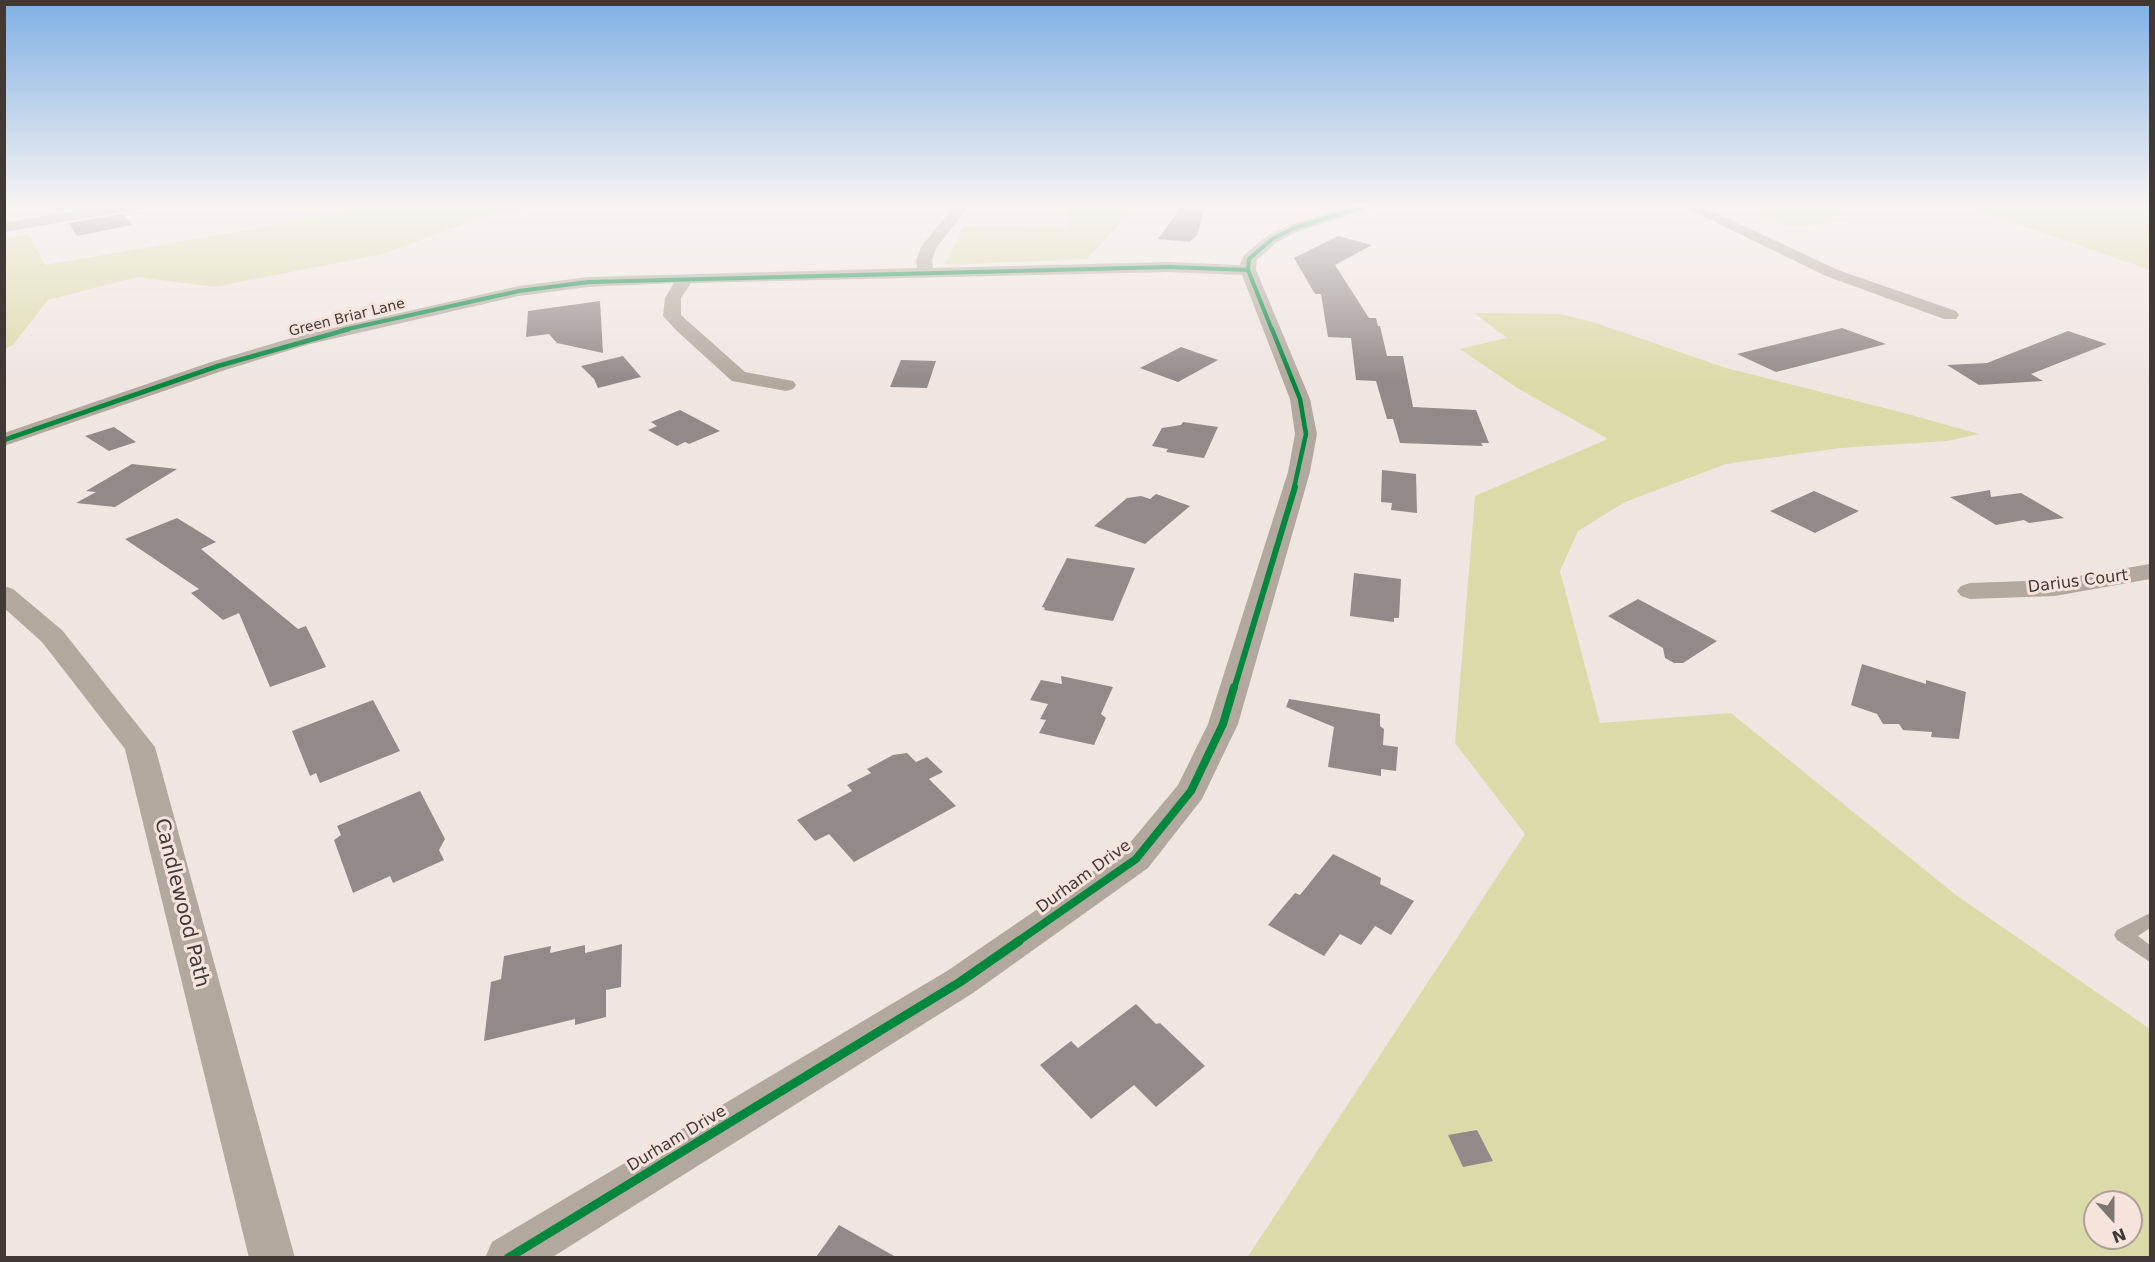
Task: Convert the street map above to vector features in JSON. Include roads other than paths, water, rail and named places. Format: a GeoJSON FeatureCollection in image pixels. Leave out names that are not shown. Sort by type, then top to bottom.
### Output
{"type":"FeatureCollection","features":[{"type":"Feature","properties":{"kind":"street"},"geometry":{"type":"LineString","coordinates":[[924,263],[925,272]]}},
{"type":"Feature","properties":{"kind":"street"},"geometry":{"type":"LineString","coordinates":[[1248,270],[1249,263]]}},
{"type":"Feature","properties":{"kind":"street"},"geometry":{"type":"LineString","coordinates":[[1810,263],[1832,273],[1950,315]]}},
{"type":"Feature","properties":{"kind":"street","name":"Green Briar Lane"},"geometry":{"type":"LineString","coordinates":[[4,440],[218,366],[371,323],[519,291],[588,282],[686,278],[1168,267],[1248,270]]}},
{"type":"Feature","properties":{"kind":"street","name":"Durham Drive"},"geometry":{"type":"LineString","coordinates":[[508,1257],[970,975],[1136,859],[1191,791],[1223,724],[1299,472],[1306,434],[1300,399],[1248,270]]}},
{"type":"Feature","properties":{"kind":"street"},"geometry":{"type":"LineString","coordinates":[[686,278],[673,298],[672,316],[739,377],[786,386]]}},
{"type":"Feature","properties":{"kind":"street","name":"Darius Court"},"geometry":{"type":"LineString","coordinates":[[1970,591],[2055,588],[2151,572]]}},
{"type":"Feature","properties":{"kind":"street","name":"Candlewood Path"},"geometry":{"type":"LineString","coordinates":[[4,594],[52,636],[141,747],[272,1257]]}},
{"type":"Feature","properties":{"kind":"lane"},"geometry":{"type":"LineString","coordinates":[[2151,920],[2123,935],[2151,954]]}}]}
